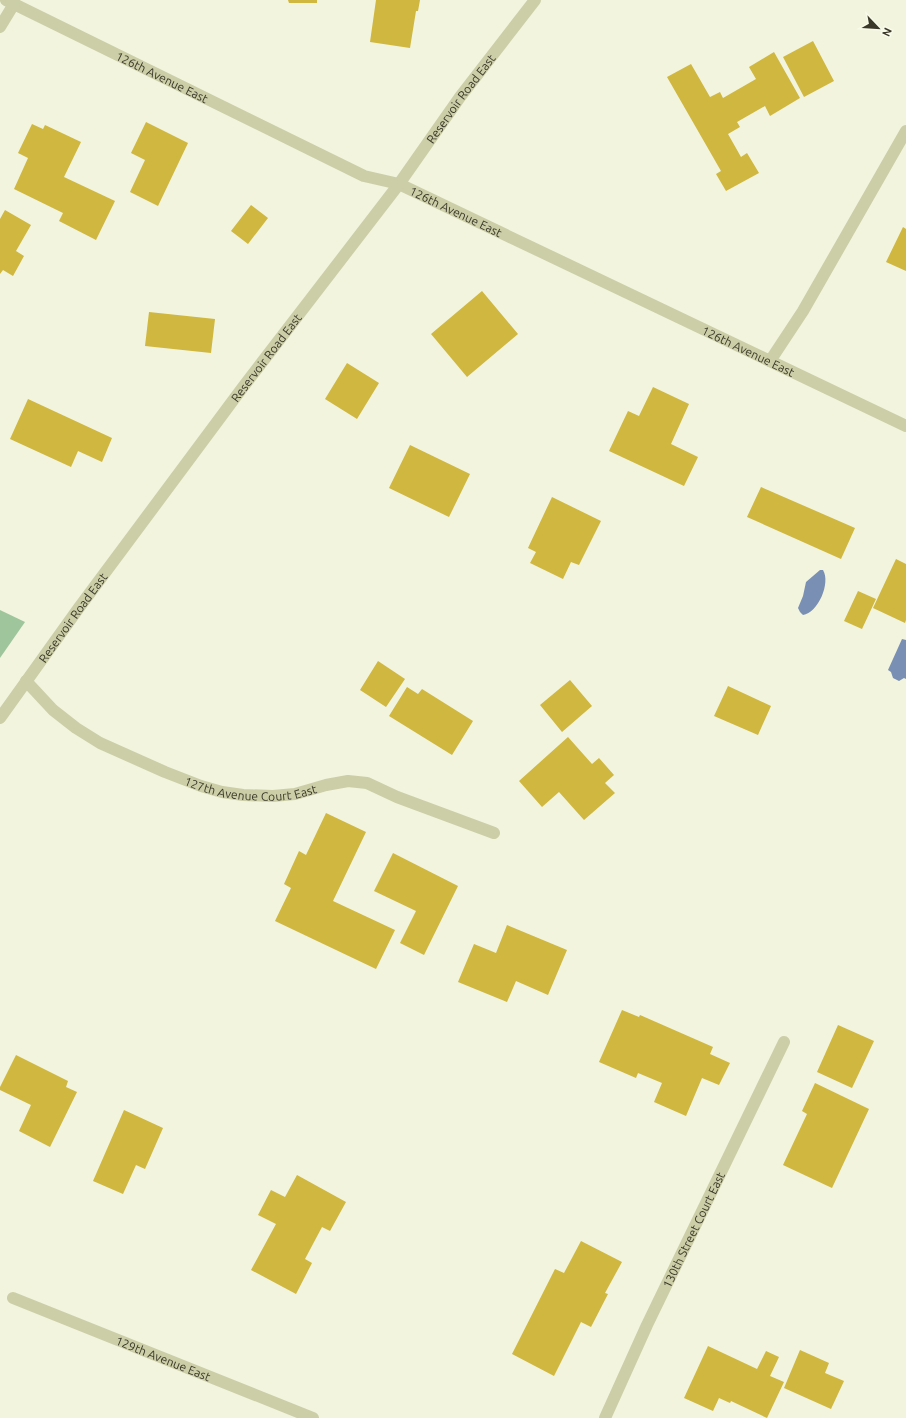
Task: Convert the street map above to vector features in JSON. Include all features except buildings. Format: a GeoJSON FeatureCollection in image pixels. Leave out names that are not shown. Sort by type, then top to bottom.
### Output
{"type":"FeatureCollection","features":[{"type":"Feature","properties":{"kind":"street","name":"Reservoir Road East"},"geometry":{"type":"LineString","coordinates":[[0,718],[78,609],[242,387],[398,184],[460,97],[535,0]]}},
{"type":"Feature","properties":{"kind":"street","name":"126th Avenue East"},"geometry":{"type":"LineString","coordinates":[[10,2],[364,176],[398,184],[906,426]]}},
{"type":"Feature","properties":{"kind":"street"},"geometry":{"type":"LineString","coordinates":[[0,27],[10,2]]}},
{"type":"Feature","properties":{"kind":"street"},"geometry":{"type":"LineString","coordinates":[[770,361],[803,311],[906,131]]}},
{"type":"Feature","properties":{"kind":"street","name":"127th Avenue Court East"},"geometry":{"type":"LineString","coordinates":[[26,681],[53,710],[76,728],[100,743],[165,772],[201,786],[229,793],[273,796],[295,794],[326,785],[348,781],[367,783],[397,797],[494,833]]}},
{"type":"Feature","properties":{"kind":"street","name":"130th Street Court East"},"geometry":{"type":"LineString","coordinates":[[605,1418],[647,1325],[784,1042]]}},
{"type":"Feature","properties":{"kind":"street","name":"129th Avenue East"},"geometry":{"type":"LineString","coordinates":[[13,1298],[313,1418]]}},
{"type":"Feature","properties":{"kind":"green space"},"geometry":{"type":"Polygon","coordinates":[[[0,610],[25,622],[0,658],[0,610]]]}},
{"type":"Feature","properties":{"kind":"water"},"geometry":{"type":"Polygon","coordinates":[[[820,570],[823,570],[825,576],[822,597],[814,609],[803,615],[798,608],[803,596],[806,582],[820,570]]]}},
{"type":"Feature","properties":{"kind":"water"},"geometry":{"type":"Polygon","coordinates":[[[902,639],[906,640],[906,679],[904,678],[899,681],[893,678],[891,672],[888,670],[902,639]]]}}]}
